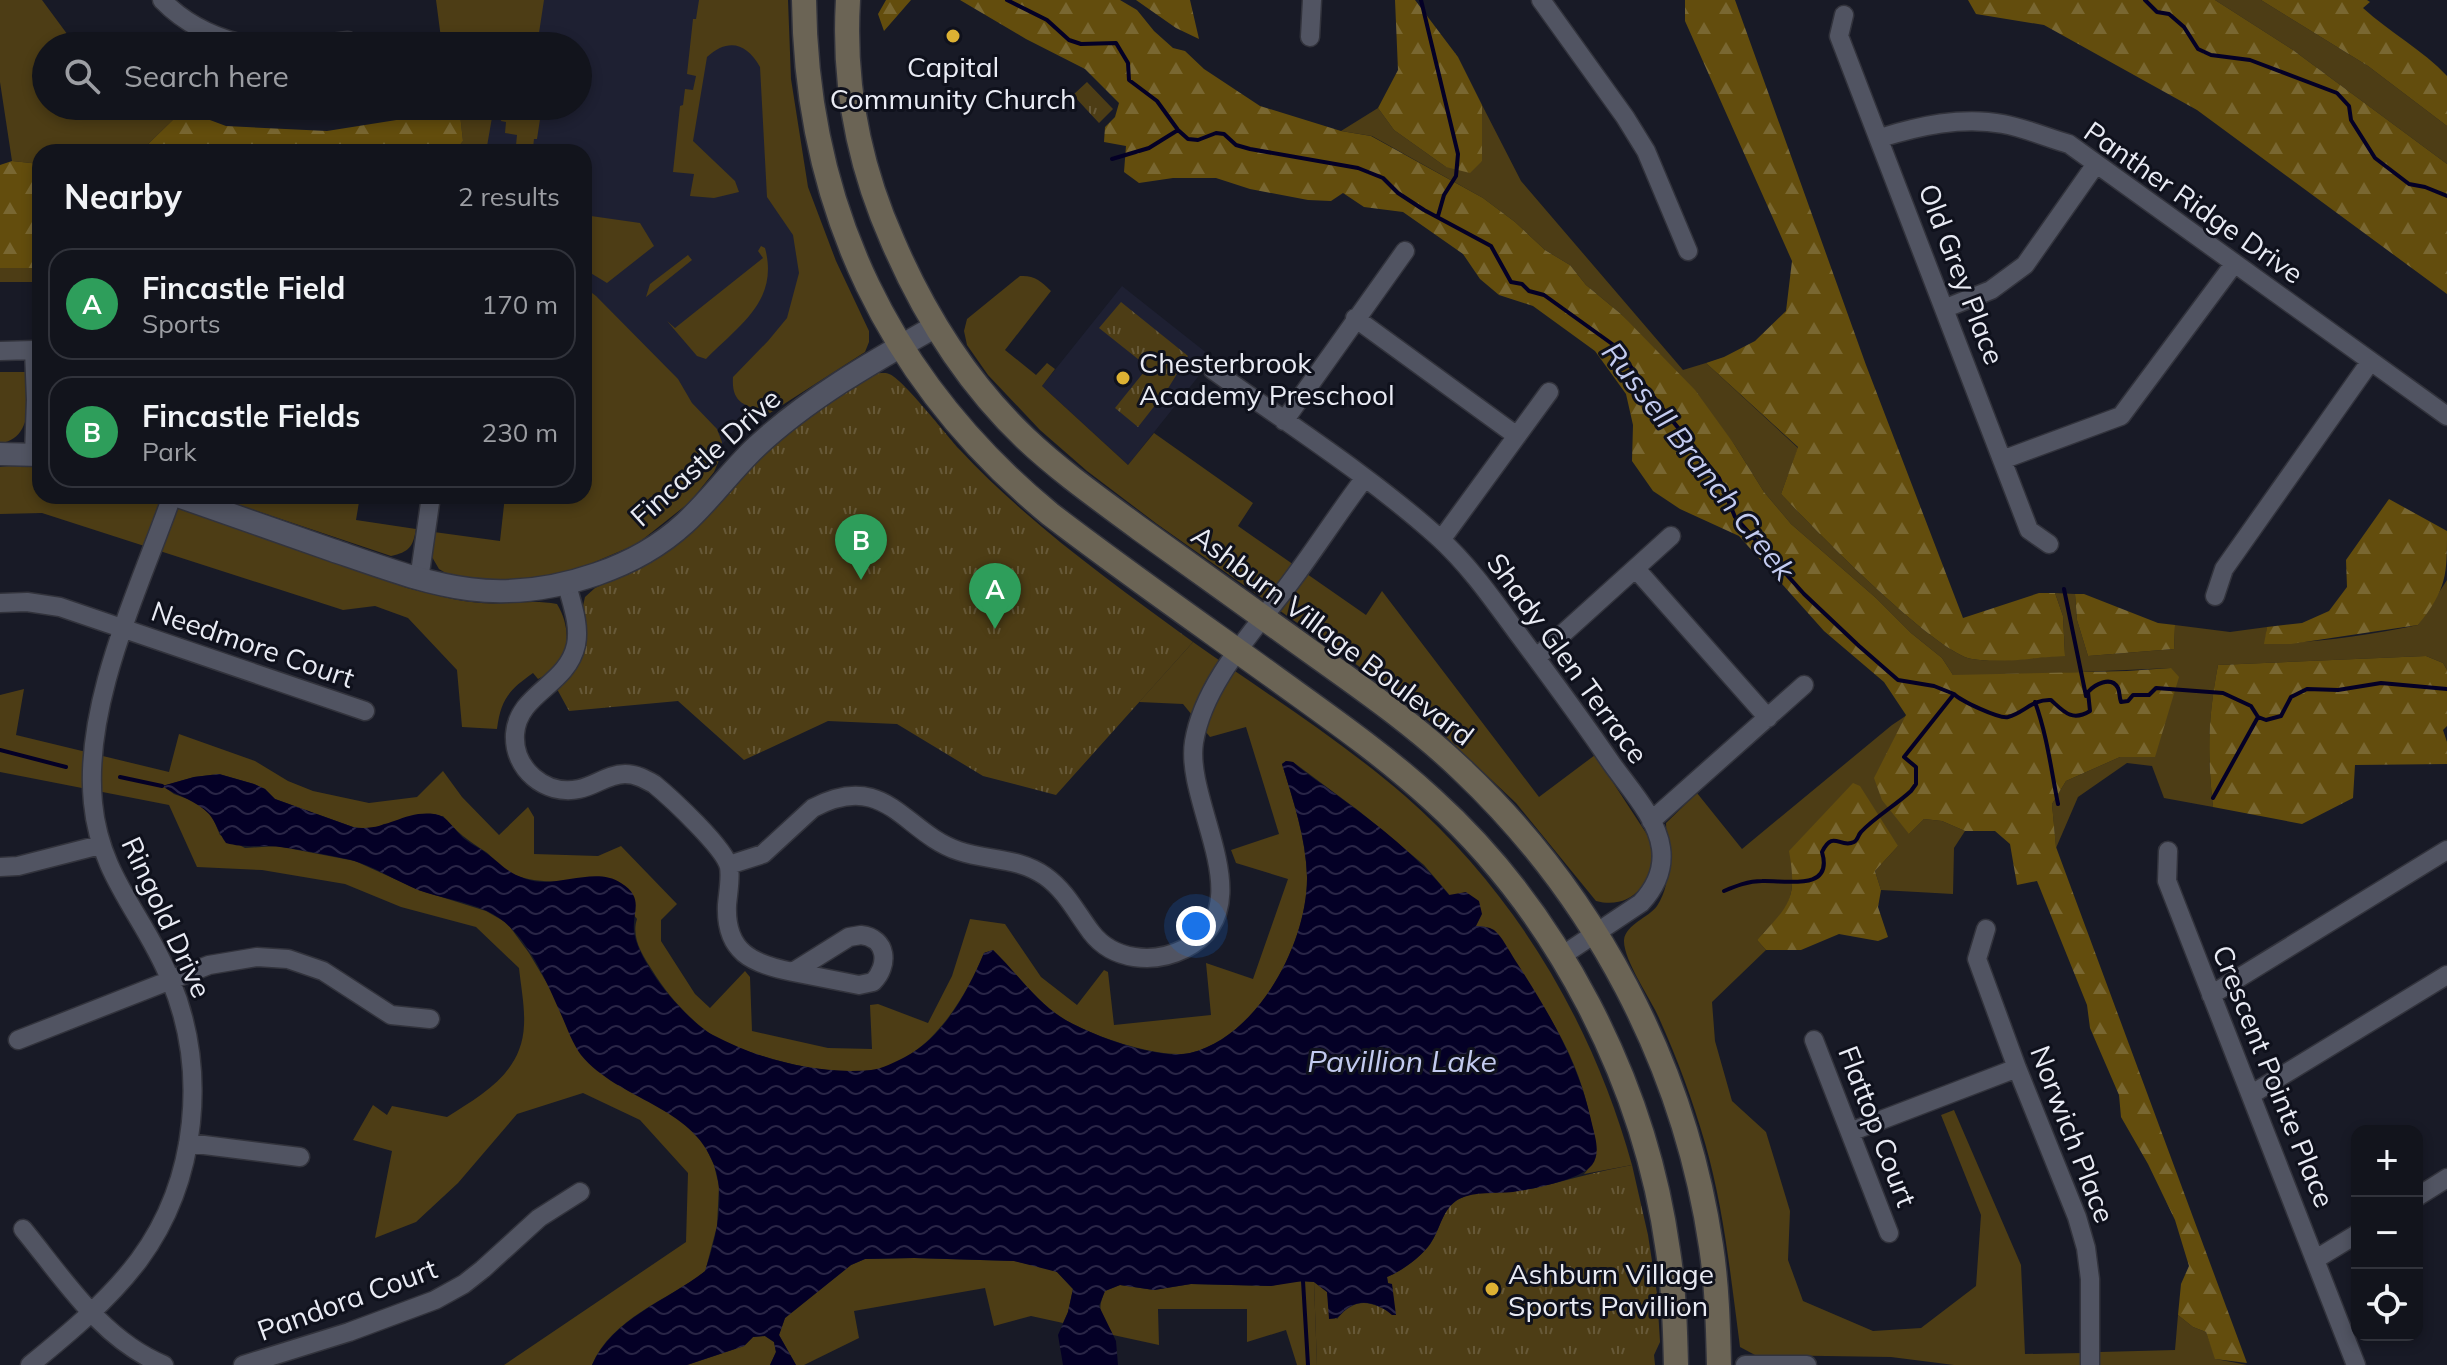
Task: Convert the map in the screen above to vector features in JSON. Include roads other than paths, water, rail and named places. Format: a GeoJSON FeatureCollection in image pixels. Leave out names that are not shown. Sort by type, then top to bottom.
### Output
{"type":"FeatureCollection","features":[{"type":"Feature","properties":{"kind":"main road"},"geometry":{"type":"LineString","coordinates":[[804,0],[806,66],[829,184],[864,280],[900,346],[953,419],[1019,488],[1087,543],[1364,742],[1433,799],[1495,865],[1560,957],[1612,1057],[1629,1096],[1648,1158],[1668,1249],[1676,1365]]}},
{"type":"Feature","properties":{"kind":"main road","name":"Ashburn Village Boulevard"},"geometry":{"type":"LineString","coordinates":[[848,0],[847,63],[852,100],[876,202],[905,269],[936,326],[989,399],[1026,439],[1091,492],[1398,715],[1460,768],[1512,821],[1571,894],[1597,933],[1651,1038],[1680,1112],[1711,1243],[1716,1277],[1719,1365]]}},
{"type":"Feature","properties":{"kind":"street"},"geometry":{"type":"LineString","coordinates":[[162,0],[189,23],[206,32]]}},
{"type":"Feature","properties":{"kind":"street"},"geometry":{"type":"LineString","coordinates":[[1310,37],[1312,0]]}},
{"type":"Feature","properties":{"kind":"street"},"geometry":{"type":"LineString","coordinates":[[1541,0],[1646,151],[1688,251]]}},
{"type":"Feature","properties":{"kind":"street","name":"Old Grey Place"},"geometry":{"type":"LineString","coordinates":[[1844,15],[1839,36],[2029,530],[2049,544]]}},
{"type":"Feature","properties":{"kind":"street","name":"Panther Ridge Drive"},"geometry":{"type":"LineString","coordinates":[[1880,138],[1911,128],[1959,121],[2003,124],[2069,144],[2447,416]]}},
{"type":"Feature","properties":{"kind":"street"},"geometry":{"type":"LineString","coordinates":[[1946,308],[1991,290],[2025,265],[2096,164]]}},
{"type":"Feature","properties":{"kind":"street"},"geometry":{"type":"LineString","coordinates":[[1284,421],[1405,251]]}},
{"type":"Feature","properties":{"kind":"street"},"geometry":{"type":"LineString","coordinates":[[2002,460],[2121,416],[2234,264]]}},
{"type":"Feature","properties":{"kind":"street"},"geometry":{"type":"LineString","coordinates":[[1355,318],[1517,436]]}},
{"type":"Feature","properties":{"kind":"street","name":"Fincastle Drive"},"geometry":{"type":"LineString","coordinates":[[198,504],[419,580],[481,592],[534,591],[567,585],[615,568],[659,544],[685,523],[757,446],[804,408],[936,326]]}},
{"type":"Feature","properties":{"kind":"street"},"geometry":{"type":"LineString","coordinates":[[0,351],[32,350]]}},
{"type":"Feature","properties":{"kind":"street"},"geometry":{"type":"LineString","coordinates":[[2215,596],[2224,569],[2370,362]]}},
{"type":"Feature","properties":{"kind":"street","name":"Shady Glen Terrace"},"geometry":{"type":"LineString","coordinates":[[1213,370],[1364,479],[1441,540],[1484,588],[1651,821],[1661,847],[1660,870],[1652,892],[1641,903],[1560,957]]}},
{"type":"Feature","properties":{"kind":"street"},"geometry":{"type":"LineString","coordinates":[[1441,540],[1549,392]]}},
{"type":"Feature","properties":{"kind":"street"},"geometry":{"type":"LineString","coordinates":[[0,454],[32,454]]}},
{"type":"Feature","properties":{"kind":"street"},"geometry":{"type":"LineString","coordinates":[[729,865],[763,854],[807,813],[823,803],[843,797],[867,797],[902,812],[949,848],[977,856],[1007,859],[1041,873],[1065,893],[1098,940],[1112,949],[1142,958],[1172,955],[1189,947],[1212,922],[1220,900],[1220,871],[1195,779],[1194,744],[1205,706],[1239,652],[1364,479]]}},
{"type":"Feature","properties":{"kind":"street","name":"Ringold Drive"},"geometry":{"type":"LineString","coordinates":[[30,1365],[119,1284],[151,1241],[171,1200],[188,1143],[194,1073],[185,1020],[171,979],[115,880],[100,845],[92,784],[93,745],[104,693],[124,629],[172,504]]}},
{"type":"Feature","properties":{"kind":"street"},"geometry":{"type":"LineString","coordinates":[[419,580],[430,504]]}},
{"type":"Feature","properties":{"kind":"street"},"geometry":{"type":"LineString","coordinates":[[1536,658],[1671,536]]}},
{"type":"Feature","properties":{"kind":"street"},"geometry":{"type":"LineString","coordinates":[[1636,569],[1768,718]]}},
{"type":"Feature","properties":{"kind":"street"},"geometry":{"type":"LineString","coordinates":[[567,585],[575,616],[576,646],[562,675],[535,696],[521,713],[515,737],[520,762],[535,780],[557,790],[583,788],[614,775],[625,774],[644,778],[662,790],[704,832],[729,865],[727,915],[734,942],[744,954],[758,963],[793,972]]}},
{"type":"Feature","properties":{"kind":"street","name":"Needmore Court"},"geometry":{"type":"LineString","coordinates":[[0,603],[27,602],[60,607],[365,711]]}},
{"type":"Feature","properties":{"kind":"street"},"geometry":{"type":"LineString","coordinates":[[1651,821],[1804,685]]}},
{"type":"Feature","properties":{"kind":"street"},"geometry":{"type":"LineString","coordinates":[[0,867],[18,866],[100,845]]}},
{"type":"Feature","properties":{"kind":"street"},"geometry":{"type":"LineString","coordinates":[[2211,995],[2447,850]]}},
{"type":"Feature","properties":{"kind":"street","name":"Crescent Pointe Place"},"geometry":{"type":"LineString","coordinates":[[2168,851],[2167,881],[2356,1365]]}},
{"type":"Feature","properties":{"kind":"street","name":"Norwich Place"},"geometry":{"type":"LineString","coordinates":[[1986,929],[1977,959],[2077,1217],[2086,1248],[2090,1279],[2090,1365]]}},
{"type":"Feature","properties":{"kind":"street"},"geometry":{"type":"LineString","coordinates":[[18,1040],[171,979],[224,961],[257,957],[288,959],[323,971],[391,1015],[430,1019]]}},
{"type":"Feature","properties":{"kind":"street"},"geometry":{"type":"LineString","coordinates":[[2252,1094],[2447,975]]}},
{"type":"Feature","properties":{"kind":"street","name":"Flattop Court"},"geometry":{"type":"LineString","coordinates":[[1814,1040],[1889,1233]]}},
{"type":"Feature","properties":{"kind":"street"},"geometry":{"type":"LineString","coordinates":[[1850,1132],[2017,1068]]}},
{"type":"Feature","properties":{"kind":"street"},"geometry":{"type":"LineString","coordinates":[[188,1143],[300,1157]]}},
{"type":"Feature","properties":{"kind":"street"},"geometry":{"type":"LineString","coordinates":[[2423,1193],[2447,1178]]}},
{"type":"Feature","properties":{"kind":"street","name":"Pandora Court"},"geometry":{"type":"LineString","coordinates":[[243,1365],[349,1332],[435,1300],[473,1277],[539,1218],[580,1192]]}},
{"type":"Feature","properties":{"kind":"street"},"geometry":{"type":"LineString","coordinates":[[23,1229],[91,1311],[128,1347],[164,1365]]}},
{"type":"Feature","properties":{"kind":"street"},"geometry":{"type":"LineString","coordinates":[[2316,1259],[2351,1238]]}},
{"type":"Feature","properties":{"kind":"street"},"geometry":{"type":"LineString","coordinates":[[1745,1365],[1807,1365]]}},
{"type":"Feature","properties":{"kind":"water","name":"Pavillion Lake"},"geometry":{"type":"Polygon","coordinates":[[[1293,762],[1383,830],[1411,854],[1449,895],[1466,892],[1479,901],[1482,914],[1476,926],[1492,929],[1503,940],[1540,999],[1571,1059],[1596,1140],[1595,1160],[1577,1175],[1544,1186],[1472,1195],[1453,1203],[1426,1249],[1411,1263],[1387,1277],[1388,1283],[1392,1284],[1396,1315],[1363,1303],[1351,1306],[1337,1318],[1329,1319],[1327,1292],[1314,1282],[1303,1281],[1271,1286],[1191,1284],[1154,1290],[1120,1285],[1105,1291],[1099,1306],[1116,1341],[1118,1365],[1063,1365],[1058,1335],[1073,1289],[1057,1272],[1014,1261],[914,1258],[865,1259],[851,1265],[785,1318],[779,1335],[796,1365],[770,1365],[776,1352],[774,1342],[765,1336],[753,1337],[744,1346],[687,1365],[592,1365],[601,1349],[627,1323],[705,1271],[716,1232],[719,1191],[714,1165],[704,1145],[672,1116],[615,1083],[581,1055],[531,954],[500,919],[479,908],[418,890],[351,860],[280,847],[226,843],[204,809],[162,786],[219,774],[254,784],[275,799],[353,827],[374,827],[413,815],[439,815],[466,840],[526,879],[549,882],[599,876],[610,878],[633,894],[636,906],[635,938],[649,967],[672,998],[700,1026],[731,1044],[790,1064],[851,1071],[888,1065],[932,1038],[953,1012],[984,953],[993,950],[1050,1009],[1098,1035],[1163,1053],[1190,1053],[1215,1044],[1237,1028],[1257,1007],[1288,957],[1299,929],[1307,876],[1298,819],[1282,764],[1293,762]]]}},
{"type":"Feature","properties":{"kind":"waterway","name":"Russell Branch Creek"},"geometry":{"type":"LineString","coordinates":[[1007,0],[1047,20],[1069,40],[1081,44],[1116,43],[1128,63],[1129,80],[1157,101],[1188,139],[1224,134],[1236,145],[1250,149],[1358,168],[1383,178],[1398,193],[1424,210],[1491,246],[1511,282],[1544,295],[1615,346],[1719,478],[1735,517],[1804,594],[1898,680],[1934,686],[1954,694]]}},
{"type":"Feature","properties":{"kind":"waterway"},"geometry":{"type":"LineString","coordinates":[[1421,0],[1458,154],[1456,176],[1444,195],[1438,216]]}},
{"type":"Feature","properties":{"kind":"waterway"},"geometry":{"type":"LineString","coordinates":[[2145,0],[2157,12],[2169,14],[2184,27],[2198,49],[2211,55],[2250,60],[2337,93],[2349,106],[2351,120],[2375,158],[2409,184],[2447,196]]}},
{"type":"Feature","properties":{"kind":"waterway"},"geometry":{"type":"LineString","coordinates":[[1112,159],[1149,148],[1178,130]]}},
{"type":"Feature","properties":{"kind":"waterway"},"geometry":{"type":"LineString","coordinates":[[2064,589],[2086,696]]}},
{"type":"Feature","properties":{"kind":"waterway"},"geometry":{"type":"LineString","coordinates":[[1724,891],[1757,881],[1805,881],[1821,873],[1824,865],[1822,852],[1826,845],[1833,841],[1854,842],[1860,833],[1911,791],[1916,784],[1916,767],[1904,757],[1954,694],[1980,709],[2003,717],[2044,700],[2051,700],[2064,712],[2078,716],[2090,711],[2088,692],[2098,684],[2111,682],[2118,688],[2121,702],[2128,701],[2133,695],[2149,695],[2156,688],[2223,693],[2251,706],[2258,717],[2266,720],[2281,716],[2291,697],[2307,689],[2338,690],[2381,683],[2447,689]]}},
{"type":"Feature","properties":{"kind":"waterway"},"geometry":{"type":"LineString","coordinates":[[2035,702],[2058,804]]}},
{"type":"Feature","properties":{"kind":"waterway"},"geometry":{"type":"LineString","coordinates":[[2213,798],[2258,717]]}},
{"type":"Feature","properties":{"kind":"waterway"},"geometry":{"type":"LineString","coordinates":[[0,750],[66,767]]}},
{"type":"Feature","properties":{"kind":"waterway"},"geometry":{"type":"LineString","coordinates":[[120,777],[162,786]]}},
{"type":"Feature","properties":{"kind":"waterway"},"geometry":{"type":"LineString","coordinates":[[1303,1281],[1308,1365]]}},
{"type":"Feature","properties":{"kind":"place","name":"Capital Community Church"},"geometry":{"type":"Point","coordinates":[953,36]}},
{"type":"Feature","properties":{"kind":"place","name":"Chesterbrook Academy Preschool"},"geometry":{"type":"Point","coordinates":[1123,378]}},
{"type":"Feature","properties":{"kind":"place","name":"Fincastle Fields"},"geometry":{"type":"Point","coordinates":[861,580]}},
{"type":"Feature","properties":{"kind":"place","name":"Fincastle Field"},"geometry":{"type":"Point","coordinates":[995,629]}},
{"type":"Feature","properties":{"kind":"place","name":"Ashburn Village Sports Pavillion"},"geometry":{"type":"Point","coordinates":[1492,1289]}}]}
